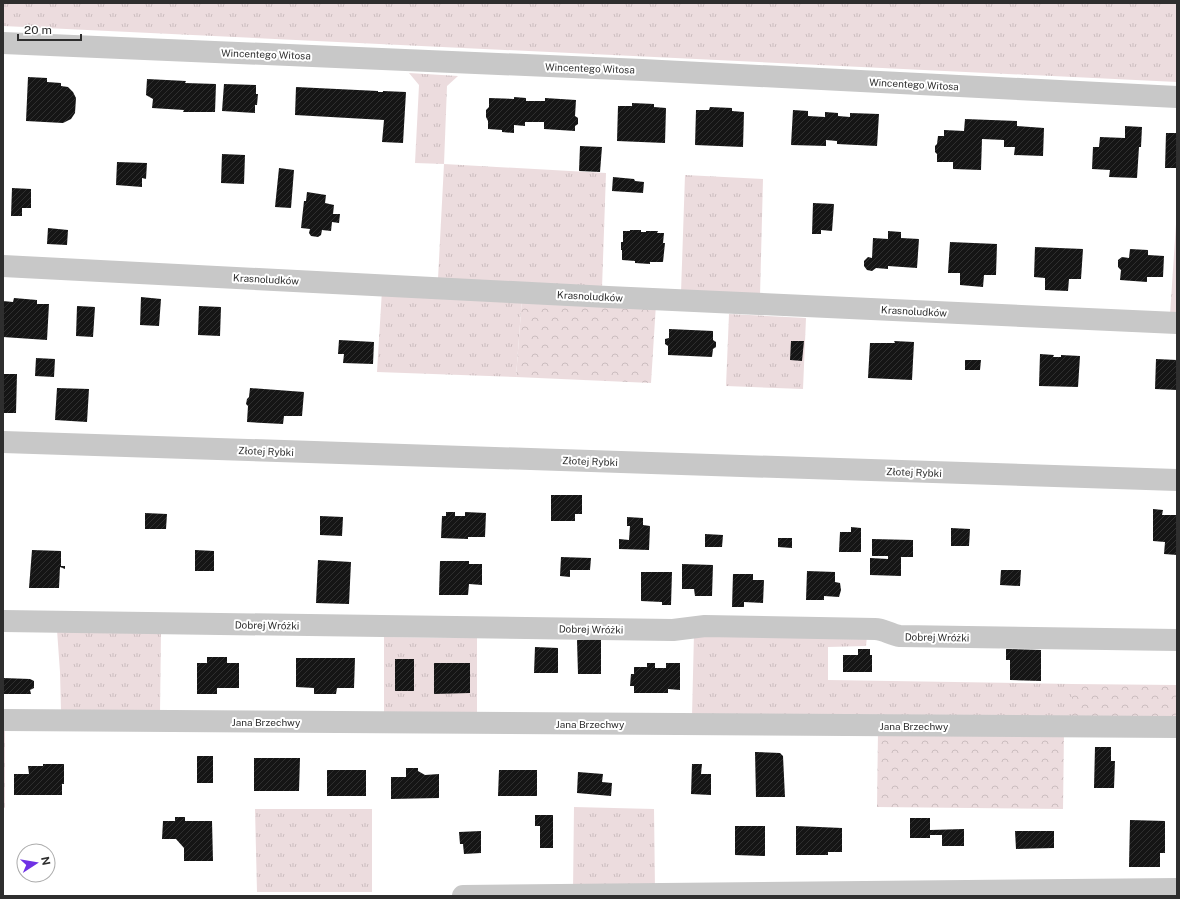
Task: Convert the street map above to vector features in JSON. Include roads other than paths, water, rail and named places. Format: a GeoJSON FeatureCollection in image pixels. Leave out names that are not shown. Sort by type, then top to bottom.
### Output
{"type":"FeatureCollection","features":[{"type":"Feature","properties":{"kind":"street","name":"Wincentego Witosa"},"geometry":{"type":"LineString","coordinates":[[3,43],[642,70],[1177,97]]}},
{"type":"Feature","properties":{"kind":"street","name":"Krasnoludków"},"geometry":{"type":"LineString","coordinates":[[3,266],[616,297],[1177,322]]}},
{"type":"Feature","properties":{"kind":"street","name":"Złotej Rybki"},"geometry":{"type":"LineString","coordinates":[[3,442],[1177,480]]}},
{"type":"Feature","properties":{"kind":"street","name":"Dobrej Wróżki"},"geometry":{"type":"LineString","coordinates":[[3,621],[673,630],[713,626],[882,629],[900,636],[1177,640]]}},
{"type":"Feature","properties":{"kind":"street","name":"Jana Brzechwy"},"geometry":{"type":"LineString","coordinates":[[3,720],[1177,727]]}},
{"type":"Feature","properties":{"kind":"street"},"geometry":{"type":"LineString","coordinates":[[463,896],[1177,889]]}}]}
